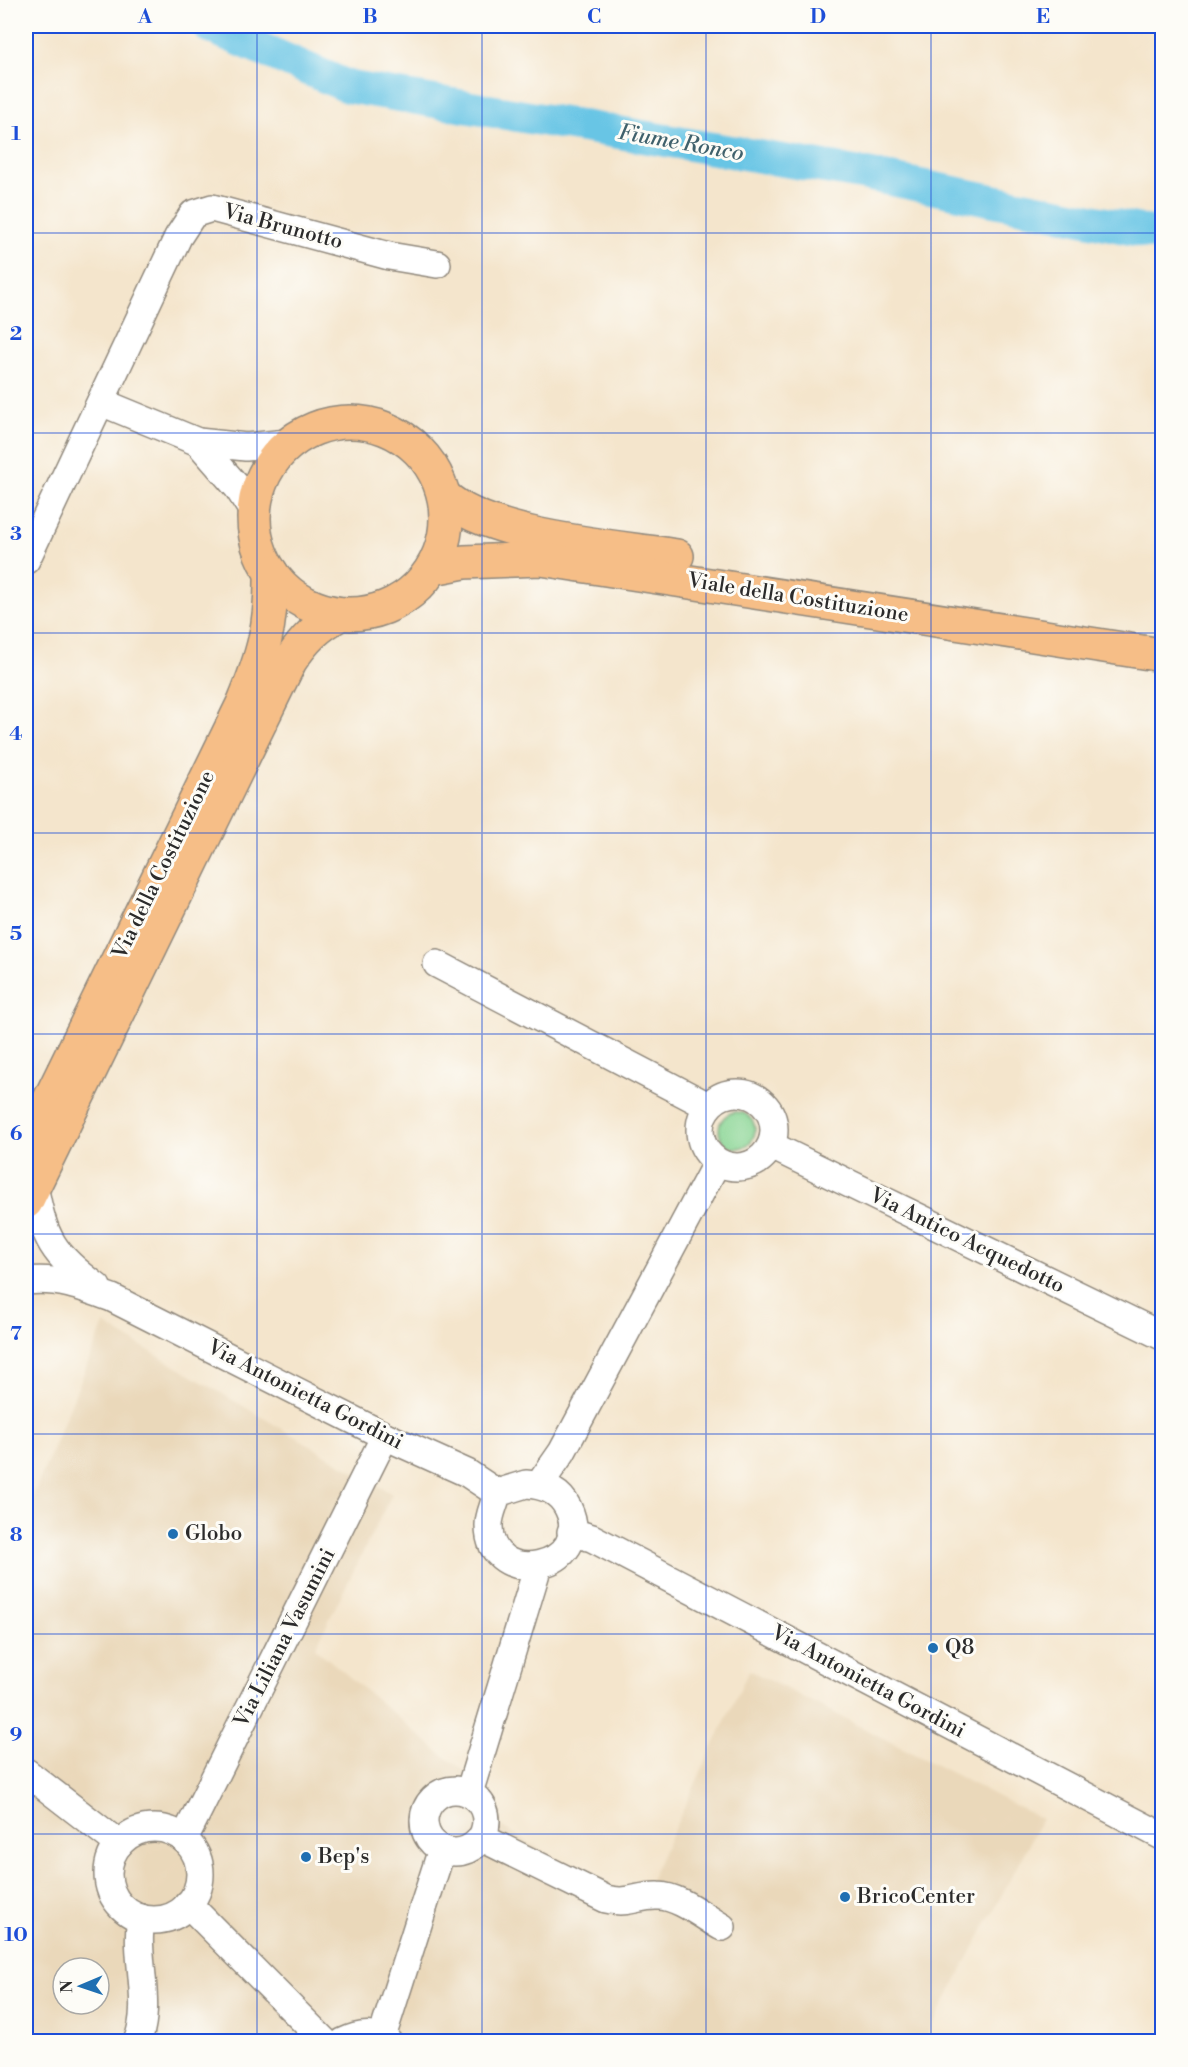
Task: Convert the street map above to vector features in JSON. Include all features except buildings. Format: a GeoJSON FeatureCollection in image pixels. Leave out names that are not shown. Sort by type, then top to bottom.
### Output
{"type":"FeatureCollection","features":[{"type":"Feature","properties":{"kind":"main road"},"geometry":{"type":"LineString","coordinates":[[350,421],[382,426],[410,442],[422,453],[440,481],[445,497],[446,534],[433,568],[412,592],[386,608],[363,613],[340,614],[308,605],[294,596],[271,572],[257,544],[254,513],[264,475],[289,443],[317,427],[333,423],[350,421]]}},
{"type":"Feature","properties":{"kind":"main road","name":"Viale della Costituzione"},"geometry":{"type":"LineString","coordinates":[[445,497],[455,506],[477,516],[536,534],[1162,631]]}},
{"type":"Feature","properties":{"kind":"main road","name":"Viale della Costituzione"},"geometry":{"type":"LineString","coordinates":[[433,568],[464,562],[541,559],[1162,654]]}},
{"type":"Feature","properties":{"kind":"main road","name":"Via della Costituzione"},"geometry":{"type":"LineString","coordinates":[[26,1148],[243,704],[259,666],[268,632],[271,572]]}},
{"type":"Feature","properties":{"kind":"main road","name":"Via della Costituzione"},"geometry":{"type":"LineString","coordinates":[[30,1193],[290,661],[304,639],[322,624],[340,614]]}},
{"type":"Feature","properties":{"kind":"street","name":"Via Brunotto"},"geometry":{"type":"LineString","coordinates":[[26,560],[178,237],[193,214],[212,208],[389,256],[437,264]]}},
{"type":"Feature","properties":{"kind":"street"},"geometry":{"type":"LineString","coordinates":[[101,402],[198,442],[246,447],[289,443]]}},
{"type":"Feature","properties":{"kind":"street"},"geometry":{"type":"LineString","coordinates":[[198,442],[238,488],[254,513]]}},
{"type":"Feature","properties":{"kind":"street"},"geometry":{"type":"LineString","coordinates":[[437,964],[708,1106]]}},
{"type":"Feature","properties":{"kind":"street"},"geometry":{"type":"LineString","coordinates":[[740,1093],[762,1102],[774,1122],[772,1146],[765,1157],[754,1164],[742,1168],[729,1167],[717,1162],[707,1154],[700,1136],[702,1117],[708,1106],[717,1098],[740,1093]]}},
{"type":"Feature","properties":{"kind":"street","name":"Via Antico Acquedotto"},"geometry":{"type":"LineString","coordinates":[[772,1146],[1162,1336]]}},
{"type":"Feature","properties":{"kind":"street"},"geometry":{"type":"LineString","coordinates":[[539,1485],[562,1452],[717,1162]]}},
{"type":"Feature","properties":{"kind":"street","name":"Via Antonietta Gordini"},"geometry":{"type":"LineString","coordinates":[[30,1193],[43,1230],[58,1252],[77,1272],[112,1298]]}},
{"type":"Feature","properties":{"kind":"street","name":"Via Antonietta Gordini"},"geometry":{"type":"LineString","coordinates":[[26,1281],[43,1279],[70,1282],[112,1298],[386,1436],[467,1473],[497,1494]]}},
{"type":"Feature","properties":{"kind":"street","name":"Via Liliana Vasumini"},"geometry":{"type":"LineString","coordinates":[[184,1839],[386,1436]]}},
{"type":"Feature","properties":{"kind":"street"},"geometry":{"type":"LineString","coordinates":[[526,1484],[539,1485],[561,1497],[571,1520],[571,1532],[562,1552],[555,1558],[538,1566],[517,1565],[500,1554],[494,1545],[489,1525],[497,1494],[526,1484]]}},
{"type":"Feature","properties":{"kind":"street","name":"Via Antonietta Gordini"},"geometry":{"type":"LineString","coordinates":[[571,1532],[592,1538],[1162,1836]]}},
{"type":"Feature","properties":{"kind":"street"},"geometry":{"type":"LineString","coordinates":[[469,1792],[538,1566]]}},
{"type":"Feature","properties":{"kind":"street"},"geometry":{"type":"LineString","coordinates":[[26,1772],[119,1844]]}},
{"type":"Feature","properties":{"kind":"street"},"geometry":{"type":"LineString","coordinates":[[450,1790],[469,1792],[478,1799],[486,1818],[482,1838],[468,1850],[450,1852],[442,1849],[427,1836],[424,1816],[427,1807],[433,1799],[450,1790]]}},
{"type":"Feature","properties":{"kind":"street"},"geometry":{"type":"LineString","coordinates":[[143,1829],[165,1830],[184,1839],[193,1850],[199,1864],[200,1878],[196,1892],[188,1904],[167,1918],[141,1918],[128,1912],[117,1901],[110,1888],[108,1874],[111,1858],[119,1844],[130,1835],[143,1829]]}},
{"type":"Feature","properties":{"kind":"street"},"geometry":{"type":"LineString","coordinates":[[482,1838],[606,1899],[621,1903],[657,1895],[671,1898],[722,1927]]}},
{"type":"Feature","properties":{"kind":"street"},"geometry":{"type":"LineString","coordinates":[[343,2042],[356,2036],[369,2034],[385,2039],[442,1849]]}},
{"type":"Feature","properties":{"kind":"street"},"geometry":{"type":"LineString","coordinates":[[188,1904],[325,2042]]}},
{"type":"Feature","properties":{"kind":"street"},"geometry":{"type":"LineString","coordinates":[[137,2042],[143,2008],[138,1935],[141,1918]]}},
{"type":"Feature","properties":{"kind":"shaded area"},"geometry":{"type":"Polygon","coordinates":[[[104,1324],[392,1494],[315,1648],[440,1753],[484,1785],[501,1826],[637,1908],[749,1670],[1042,1819],[924,2041],[26,2042],[26,1513],[104,1324]]]}},
{"type":"Feature","properties":{"kind":"green space"},"geometry":{"type":"Polygon","coordinates":[[[737,1112],[750,1117],[755,1130],[750,1143],[737,1148],[724,1143],[719,1130],[724,1117],[737,1112]]]}},
{"type":"Feature","properties":{"kind":"waterway","name":"Fiume Ronco"},"geometry":{"type":"LineString","coordinates":[[208,26],[349,87],[864,174],[1162,235]]}},
{"type":"Feature","properties":{"kind":"place","name":"Globo"},"geometry":{"type":"Point","coordinates":[173,1534]}},
{"type":"Feature","properties":{"kind":"place","name":"Q8"},"geometry":{"type":"Point","coordinates":[933,1648]}},
{"type":"Feature","properties":{"kind":"place","name":"Bep's"},"geometry":{"type":"Point","coordinates":[306,1857]}},
{"type":"Feature","properties":{"kind":"place","name":"BricoCenter"},"geometry":{"type":"Point","coordinates":[845,1897]}}]}
